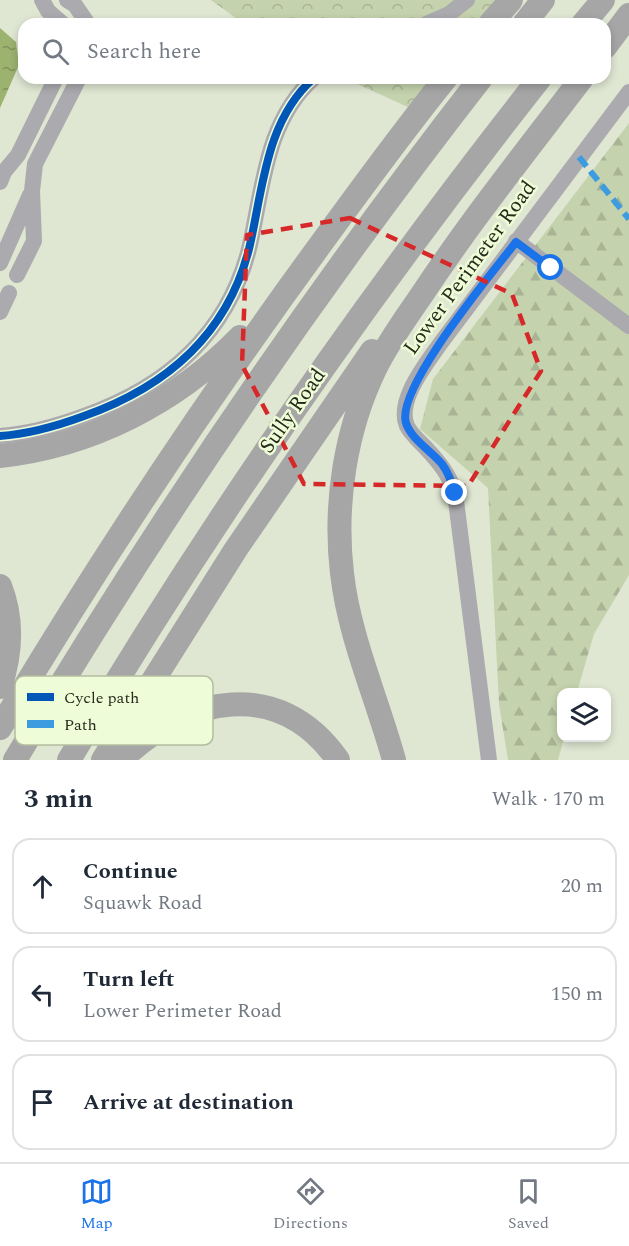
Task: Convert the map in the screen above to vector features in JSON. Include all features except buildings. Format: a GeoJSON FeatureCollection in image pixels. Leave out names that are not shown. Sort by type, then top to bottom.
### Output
{"type":"FeatureCollection","features":[{"type":"Feature","properties":{"kind":"highway"},"geometry":{"type":"LineString","coordinates":[[495,18],[511,0]]}},
{"type":"Feature","properties":{"kind":"highway"},"geometry":{"type":"LineString","coordinates":[[529,18],[543,0]]}},
{"type":"Feature","properties":{"kind":"highway"},"geometry":{"type":"LineString","coordinates":[[588,18],[603,0]]}},
{"type":"Feature","properties":{"kind":"highway"},"geometry":{"type":"LineString","coordinates":[[611,39],[629,15]]}},
{"type":"Feature","properties":{"kind":"highway"},"geometry":{"type":"LineString","coordinates":[[32,676],[169,460],[304,267],[388,152],[441,84]]}},
{"type":"Feature","properties":{"kind":"highway"},"geometry":{"type":"LineString","coordinates":[[66,676],[118,592],[240,407],[332,276],[476,84]]}},
{"type":"Feature","properties":{"kind":"highway","name":"Sully Road"},"geometry":{"type":"LineString","coordinates":[[121,676],[175,588],[293,410],[418,237],[535,84]]}},
{"type":"Feature","properties":{"kind":"highway"},"geometry":{"type":"LineString","coordinates":[[394,760],[353,631],[345,593],[339,531],[342,490],[352,431],[374,371],[396,331],[451,251],[577,84]]}},
{"type":"Feature","properties":{"kind":"highway"},"geometry":{"type":"LineString","coordinates":[[155,676],[202,601],[308,442],[413,295],[451,251]]}},
{"type":"Feature","properties":{"kind":"highway"},"geometry":{"type":"LineString","coordinates":[[0,456],[40,450],[90,435],[135,415],[176,392],[226,351],[272,298],[304,267]]}},
{"type":"Feature","properties":{"kind":"highway"},"geometry":{"type":"LineString","coordinates":[[0,586],[6,605],[9,636],[0,687]]}},
{"type":"Feature","properties":{"kind":"highway"},"geometry":{"type":"LineString","coordinates":[[0,728],[15,703]]}},
{"type":"Feature","properties":{"kind":"highway"},"geometry":{"type":"LineString","coordinates":[[213,707],[224,704],[255,705],[283,713],[319,736],[338,760]]}},
{"type":"Feature","properties":{"kind":"highway"},"geometry":{"type":"LineString","coordinates":[[15,760],[24,745]]}},
{"type":"Feature","properties":{"kind":"highway","name":"Sully Road"},"geometry":{"type":"LineString","coordinates":[[69,760],[78,745]]}},
{"type":"Feature","properties":{"kind":"highway"},"geometry":{"type":"LineString","coordinates":[[103,760],[112,745]]}},
{"type":"Feature","properties":{"kind":"highway"},"geometry":{"type":"LineString","coordinates":[[121,760],[138,745]]}},
{"type":"Feature","properties":{"kind":"street"},"geometry":{"type":"LineString","coordinates":[[42,0],[48,11],[56,18]]}},
{"type":"Feature","properties":{"kind":"street"},"geometry":{"type":"LineString","coordinates":[[67,0],[75,5],[84,18]]}},
{"type":"Feature","properties":{"kind":"street"},"geometry":{"type":"LineString","coordinates":[[440,18],[467,0]]}},
{"type":"Feature","properties":{"kind":"street"},"geometry":{"type":"LineString","coordinates":[[0,182],[4,172],[18,155],[53,84]]}},
{"type":"Feature","properties":{"kind":"street"},"geometry":{"type":"LineString","coordinates":[[17,275],[34,241],[32,191],[35,164],[76,84]]}},
{"type":"Feature","properties":{"kind":"street"},"geometry":{"type":"LineString","coordinates":[[0,436],[37,431],[58,425],[97,412],[122,400],[168,374],[206,336],[228,304],[242,273],[268,158],[279,126],[297,95],[308,84]]}},
{"type":"Feature","properties":{"kind":"street","name":"Lower Perimeter Road"},"geometry":{"type":"LineString","coordinates":[[489,760],[455,493],[443,466],[407,427],[405,409],[422,371],[440,344],[629,92]]}},
{"type":"Feature","properties":{"kind":"street"},"geometry":{"type":"LineString","coordinates":[[18,155],[35,164]]}},
{"type":"Feature","properties":{"kind":"street"},"geometry":{"type":"LineString","coordinates":[[0,263],[32,191]]}},
{"type":"Feature","properties":{"kind":"street"},"geometry":{"type":"LineString","coordinates":[[516,242],[629,326]]}},
{"type":"Feature","properties":{"kind":"street"},"geometry":{"type":"LineString","coordinates":[[0,312],[9,293]]}},
{"type":"Feature","properties":{"kind":"highlighted area"},"geometry":{"type":"Polygon","coordinates":[[[350,218],[512,294],[541,371],[468,486],[304,484],[242,365],[247,235],[350,218]]]}},
{"type":"Feature","properties":{"kind":"green space"},"geometry":{"type":"Polygon","coordinates":[[[211,0],[497,0],[483,18],[236,18],[211,0]]]}},
{"type":"Feature","properties":{"kind":"green space"},"geometry":{"type":"Polygon","coordinates":[[[357,84],[429,84],[410,108],[357,84]]]}},
{"type":"Feature","properties":{"kind":"green space"},"geometry":{"type":"Polygon","coordinates":[[[629,123],[629,575],[594,634],[578,688],[557,688],[557,742],[563,742],[558,760],[508,760],[499,704],[488,488],[420,429],[433,379],[629,123]]]}},
{"type":"Feature","properties":{"kind":"water"},"geometry":{"type":"Polygon","coordinates":[[[0,28],[16,42],[18,67],[0,108],[0,28]]]}},
{"type":"Feature","properties":{"kind":"marked path"},"geometry":{"type":"LineString","coordinates":[[579,157],[629,219]]}},
{"type":"Feature","properties":{"kind":"cycle path"},"geometry":{"type":"LineString","coordinates":[[0,436],[53,426],[114,404],[141,390],[166,373],[189,354],[209,332],[239,280],[249,249],[268,158],[276,135],[285,115],[308,84]]}},
{"type":"Feature","properties":{"kind":"route"},"geometry":{"type":"LineString","coordinates":[[455,493],[443,466],[407,427],[405,409],[408,399],[422,371],[440,344],[516,242],[551,268]]}}]}
